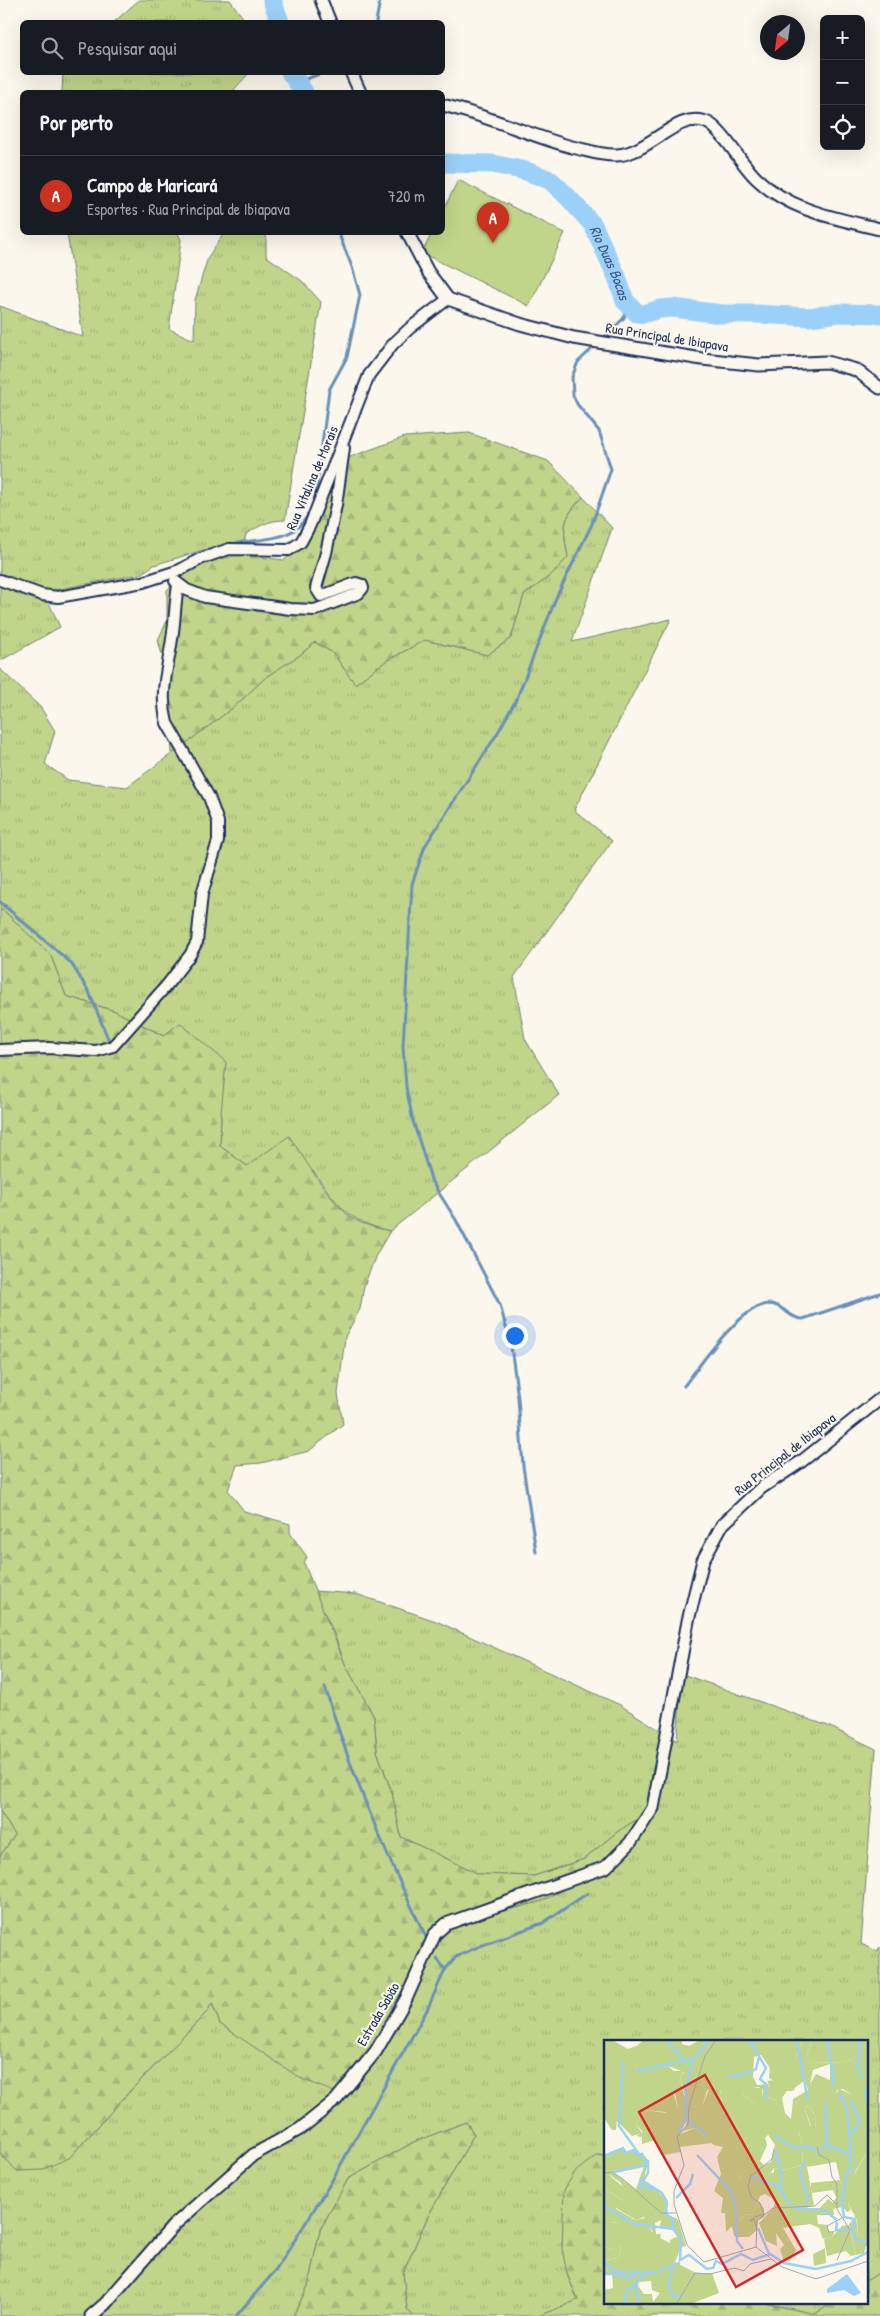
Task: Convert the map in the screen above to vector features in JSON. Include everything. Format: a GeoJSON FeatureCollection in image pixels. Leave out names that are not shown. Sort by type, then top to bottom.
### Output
{"type":"FeatureCollection","features":[{"type":"Feature","properties":{"kind":"street"},"geometry":{"type":"LineString","coordinates":[[321,0],[329,20]]}},
{"type":"Feature","properties":{"kind":"street"},"geometry":{"type":"LineString","coordinates":[[352,75],[359,90]]}},
{"type":"Feature","properties":{"kind":"street"},"geometry":{"type":"LineString","coordinates":[[445,106],[554,142],[613,155],[628,154],[643,148],[682,122],[706,121],[717,128],[747,170],[780,196],[817,214],[880,229]]}},
{"type":"Feature","properties":{"kind":"street"},"geometry":{"type":"LineString","coordinates":[[409,235],[428,272],[448,298]]}},
{"type":"Feature","properties":{"kind":"street","name":"Rua Principal de Ibiapava"},"geometry":{"type":"LineString","coordinates":[[448,298],[520,324],[616,345],[702,359],[759,365],[827,362],[856,370],[880,388]]}},
{"type":"Feature","properties":{"kind":"street","name":"Rua Vitalina de Morais"},"geometry":{"type":"LineString","coordinates":[[0,580],[42,595],[58,596],[142,582],[172,573],[200,559],[229,549],[284,552],[295,548],[310,525],[365,386],[377,364],[410,328],[448,298]]}},
{"type":"Feature","properties":{"kind":"street"},"geometry":{"type":"LineString","coordinates":[[178,585],[205,597],[299,610],[316,610],[362,591],[362,585],[356,582],[321,596],[316,588],[326,553],[341,477],[345,437]]}},
{"type":"Feature","properties":{"kind":"street"},"geometry":{"type":"LineString","coordinates":[[0,1050],[49,1048],[96,1051],[113,1046],[167,985],[198,942],[202,894],[218,841],[219,828],[209,797],[167,723],[164,712],[162,696],[173,636],[178,585],[172,573]]}},
{"type":"Feature","properties":{"kind":"street","name":"Rua Principal de Ibiapava"},"geometry":{"type":"LineString","coordinates":[[670,1712],[688,1621],[703,1560],[722,1524],[761,1488],[802,1461],[880,1399]]}},
{"type":"Feature","properties":{"kind":"street","name":"Estrada Sabäo"},"geometry":{"type":"LineString","coordinates":[[91,2316],[105,2304],[173,2226],[253,2155],[300,2129],[336,2100],[376,2051],[406,2000],[434,1934],[446,1924],[606,1867],[630,1843],[654,1808],[670,1712]]}},
{"type":"Feature","properties":{"kind":"green space"},"geometry":{"type":"Polygon","coordinates":[[[139,0],[230,0],[245,20],[116,20],[139,0]]]}},
{"type":"Feature","properties":{"kind":"green space"},"geometry":{"type":"Polygon","coordinates":[[[63,75],[247,75],[234,90],[62,90],[63,75]]]}},
{"type":"Feature","properties":{"kind":"green space"},"geometry":{"type":"Polygon","coordinates":[[[458,180],[565,233],[529,306],[422,253],[431,235],[445,235],[445,207],[458,180]]]}},
{"type":"Feature","properties":{"kind":"green space"},"geometry":{"type":"Polygon","coordinates":[[[67,235],[179,235],[181,240],[169,329],[194,340],[195,300],[208,257],[223,235],[266,235],[266,256],[302,281],[321,302],[285,520],[269,522],[246,534],[242,550],[203,550],[154,565],[140,574],[44,592],[60,627],[0,661],[0,306],[83,337],[67,235]]]}},
{"type":"Feature","properties":{"kind":"green space"},"geometry":{"type":"Polygon","coordinates":[[[469,433],[548,461],[583,497],[571,511],[565,524],[568,557],[550,576],[524,595],[511,638],[487,655],[425,640],[386,661],[355,684],[333,653],[315,642],[300,655],[267,676],[234,707],[172,754],[166,669],[158,640],[167,621],[167,590],[186,572],[204,559],[203,550],[242,550],[251,556],[284,560],[301,549],[313,526],[314,511],[342,460],[405,437],[469,433]]]}},
{"type":"Feature","properties":{"kind":"green space"},"geometry":{"type":"Polygon","coordinates":[[[583,497],[612,528],[572,642],[671,619],[574,810],[612,841],[514,977],[525,1039],[559,1095],[390,1231],[375,1227],[353,1217],[337,1203],[314,1172],[247,1166],[220,1146],[221,1113],[164,1036],[115,1011],[66,996],[51,956],[3,910],[0,911],[0,669],[41,708],[55,731],[45,764],[68,780],[127,787],[234,707],[267,676],[300,655],[315,642],[333,653],[355,684],[386,661],[425,640],[487,655],[511,638],[524,595],[550,576],[568,557],[565,524],[571,511],[583,497]]]}},
{"type":"Feature","properties":{"kind":"green space"},"geometry":{"type":"Polygon","coordinates":[[[3,910],[51,956],[66,996],[115,1011],[163,1036],[180,1023],[226,1062],[220,1146],[247,1166],[289,1136],[323,1187],[347,1214],[362,1223],[390,1231],[376,1255],[364,1286],[360,1309],[345,1337],[338,1394],[343,1424],[309,1451],[261,1463],[237,1465],[228,1490],[244,1511],[290,1524],[290,1533],[307,1557],[304,1563],[345,1664],[374,1717],[377,1751],[392,1793],[401,1837],[479,1874],[534,1876],[584,1859],[617,1832],[656,1807],[607,1865],[542,1901],[470,1920],[421,1944],[422,1954],[383,2027],[374,2051],[341,2095],[300,2078],[220,2024],[212,2003],[207,2012],[131,2090],[69,2158],[41,2170],[17,2171],[0,2153],[0,1856],[15,1835],[0,1811],[0,911],[3,910]]]}},
{"type":"Feature","properties":{"kind":"green space"},"geometry":{"type":"Polygon","coordinates":[[[314,1591],[356,1594],[436,1621],[620,1705],[677,1741],[682,1674],[828,1726],[876,1749],[861,1944],[877,1951],[880,1947],[880,2272],[868,2280],[868,2040],[604,2040],[604,2156],[597,2155],[567,2274],[578,2300],[539,2316],[413,2316],[407,2309],[403,2273],[427,2218],[474,2134],[466,2122],[414,2142],[348,2179],[320,2230],[308,2286],[293,2316],[0,2316],[0,2153],[17,2171],[69,2158],[131,2090],[207,2012],[212,2003],[220,2024],[235,2033],[383,2027],[422,1954],[421,1944],[470,1920],[542,1901],[654,1808],[617,1832],[584,1859],[534,1876],[479,1874],[401,1837],[392,1793],[377,1751],[374,1717],[345,1664],[333,1631],[314,1591]]]}},
{"type":"Feature","properties":{"kind":"green space"},"geometry":{"type":"Polygon","coordinates":[[[0,1811],[15,1835],[0,1856],[0,1811]]]}},
{"type":"Feature","properties":{"kind":"green space"},"geometry":{"type":"Polygon","coordinates":[[[466,2122],[474,2134],[427,2218],[403,2273],[407,2309],[413,2316],[293,2316],[308,2286],[320,2230],[348,2179],[414,2142],[466,2122]]]}},
{"type":"Feature","properties":{"kind":"green space"},"geometry":{"type":"Polygon","coordinates":[[[597,2155],[604,2156],[604,2304],[769,2304],[815,2314],[831,2304],[868,2304],[868,2280],[880,2272],[880,2316],[539,2316],[578,2300],[567,2274],[562,2248],[564,2190],[575,2172],[597,2155]]]}},
{"type":"Feature","properties":{"kind":"green space"},"geometry":{"type":"Polygon","coordinates":[[[769,2304],[831,2304],[815,2314],[769,2304]]]}},
{"type":"Feature","properties":{"kind":"waterway","name":"Rio Duas Bocas"},"geometry":{"type":"LineString","coordinates":[[272,0],[279,20]]}},
{"type":"Feature","properties":{"kind":"waterway"},"geometry":{"type":"LineString","coordinates":[[376,20],[380,0]]}},
{"type":"Feature","properties":{"kind":"waterway","name":"Rio Duas Bocas"},"geometry":{"type":"LineString","coordinates":[[292,75],[303,90]]}},
{"type":"Feature","properties":{"kind":"waterway"},"geometry":{"type":"LineString","coordinates":[[295,83],[317,75]]}},
{"type":"Feature","properties":{"kind":"waterway","name":"Rio Duas Bocas"},"geometry":{"type":"LineString","coordinates":[[445,163],[493,164],[526,171],[550,180],[593,225],[617,277],[625,301],[637,313],[643,314],[660,309],[673,308],[722,314],[810,317],[840,313],[880,314]]}},
{"type":"Feature","properties":{"kind":"waterway"},"geometry":{"type":"LineString","coordinates":[[315,499],[329,390],[347,357],[360,295],[340,235]]}},
{"type":"Feature","properties":{"kind":"waterway"},"geometry":{"type":"LineString","coordinates":[[601,340],[623,319],[630,307]]}},
{"type":"Feature","properties":{"kind":"waterway"},"geometry":{"type":"LineString","coordinates":[[536,1552],[523,1466],[518,1398],[511,1346],[500,1305],[456,1220],[432,1182],[413,1121],[406,1087],[403,1046],[412,884],[425,846],[497,734],[517,698],[556,598],[592,524],[611,469],[599,431],[577,404],[573,395],[572,377],[578,362],[597,344]]}},
{"type":"Feature","properties":{"kind":"waterway"},"geometry":{"type":"LineString","coordinates":[[218,548],[230,544],[281,536],[292,531],[302,523],[310,511]]}},
{"type":"Feature","properties":{"kind":"waterway"},"geometry":{"type":"LineString","coordinates":[[0,902],[71,963],[89,992],[109,1041]]}},
{"type":"Feature","properties":{"kind":"waterway"},"geometry":{"type":"LineString","coordinates":[[684,1386],[734,1325],[746,1314],[758,1307],[769,1304],[778,1306],[794,1317],[803,1319],[880,1293]]}},
{"type":"Feature","properties":{"kind":"waterway"},"geometry":{"type":"LineString","coordinates":[[325,1687],[358,1784],[398,1879],[428,1941]]}},
{"type":"Feature","properties":{"kind":"waterway"},"geometry":{"type":"LineString","coordinates":[[236,2316],[276,2270],[330,2184],[427,2010],[445,1970],[456,1957],[480,1946],[543,1923],[588,1893]]}},
{"type":"Feature","properties":{"kind":"waterway"},"geometry":{"type":"LineString","coordinates":[[437,1958],[445,1970]]}},
{"type":"Feature","properties":{"kind":"place","name":"Campo de Maricará"},"geometry":{"type":"Point","coordinates":[493,243]}}]}
